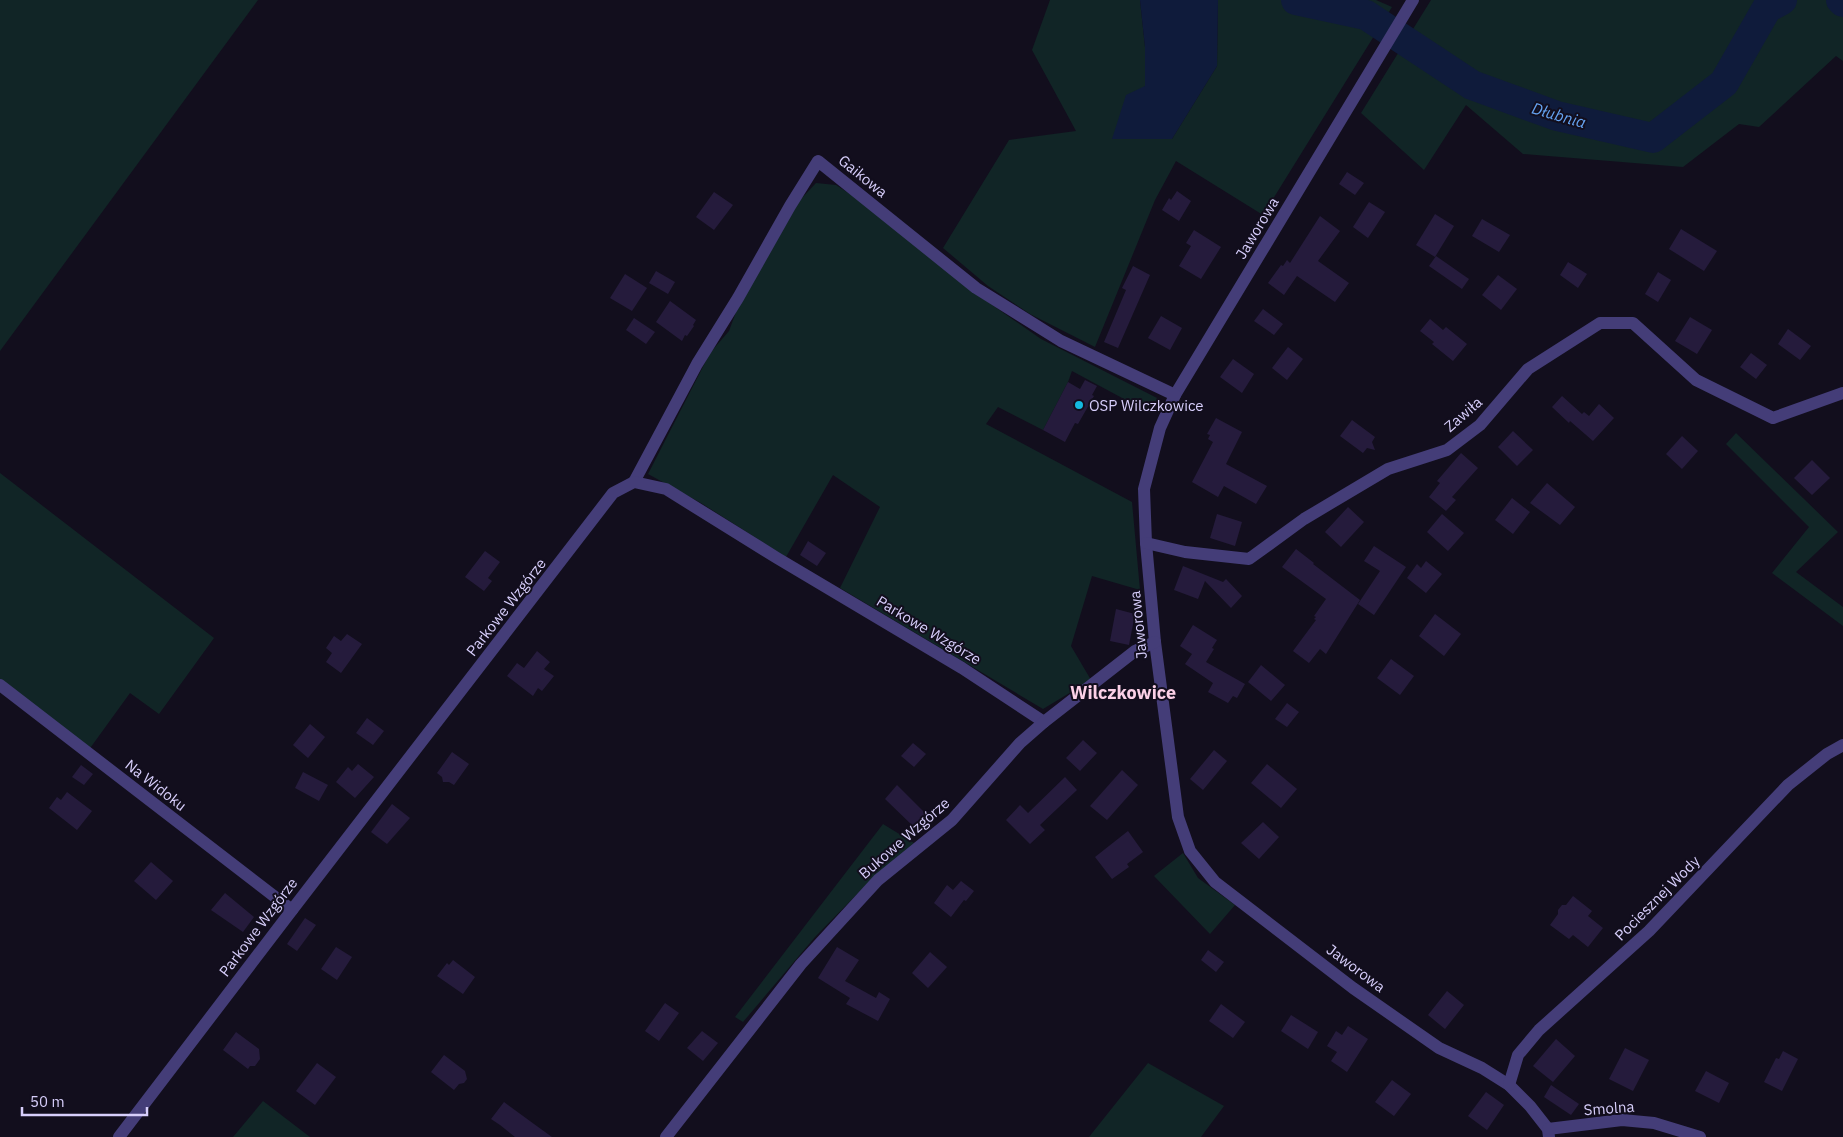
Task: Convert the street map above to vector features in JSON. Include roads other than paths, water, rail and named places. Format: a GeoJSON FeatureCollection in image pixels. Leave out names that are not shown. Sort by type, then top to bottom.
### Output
{"type":"FeatureCollection","features":[{"type":"Feature","properties":{"kind":"street","name":"Jaworowa"},"geometry":{"type":"LineString","coordinates":[[1411,3],[1176,395],[1160,428],[1144,489],[1146,543],[1155,642],[1178,816],[1190,851],[1215,882],[1354,988],[1439,1048],[1482,1068],[1508,1085],[1530,1106],[1548,1133]]}},
{"type":"Feature","properties":{"kind":"street","name":"Gaikowa"},"geometry":{"type":"LineString","coordinates":[[634,482],[697,364],[818,161],[976,288],[1061,341],[1176,395]]}},
{"type":"Feature","properties":{"kind":"street","name":"Zawiła"},"geometry":{"type":"LineString","coordinates":[[1146,543],[1185,552],[1249,559],[1304,519],[1388,469],[1447,450],[1480,425],[1528,369],[1600,323],[1633,323],[1696,380],[1773,418],[1843,393]]}},
{"type":"Feature","properties":{"kind":"street","name":"Parkowe Wzgórze"},"geometry":{"type":"LineString","coordinates":[[119,1137],[613,493],[634,482],[666,489],[777,558],[962,668],[1044,722]]}},
{"type":"Feature","properties":{"kind":"street","name":"Bukowe Wzgórze"},"geometry":{"type":"LineString","coordinates":[[666,1137],[801,964],[878,880],[952,820],[1020,744],[1044,722],[1135,651],[1155,642]]}},
{"type":"Feature","properties":{"kind":"street","name":"Na Widoku"},"geometry":{"type":"LineString","coordinates":[[0,685],[292,910]]}},
{"type":"Feature","properties":{"kind":"street","name":"Pociesznej Wody"},"geometry":{"type":"LineString","coordinates":[[1508,1085],[1518,1056],[1539,1030],[1649,931],[1788,785],[1828,754],[1843,745]]}},
{"type":"Feature","properties":{"kind":"street","name":"Smolna"},"geometry":{"type":"LineString","coordinates":[[1548,1133],[1622,1120],[1654,1123],[1700,1137]]}},
{"type":"Feature","properties":{"kind":"water"},"geometry":{"type":"Polygon","coordinates":[[[1140,0],[1218,0],[1217,66],[1172,139],[1112,139],[1126,95],[1145,86],[1145,47],[1140,0]]]}},
{"type":"Feature","properties":{"kind":"waterway","name":"Dłubnia"},"geometry":{"type":"LineString","coordinates":[[1296,0],[1366,15],[1472,85],[1557,116],[1653,138],[1724,83],[1767,8],[1782,0]]}},
{"type":"Feature","properties":{"kind":"place","name":"OSP Wilczkowice"},"geometry":{"type":"Point","coordinates":[1079,405]}},
{"type":"Feature","properties":{"kind":"district","name":"Wilczkowice"},"geometry":{"type":"Point","coordinates":[1123,692]}}]}
